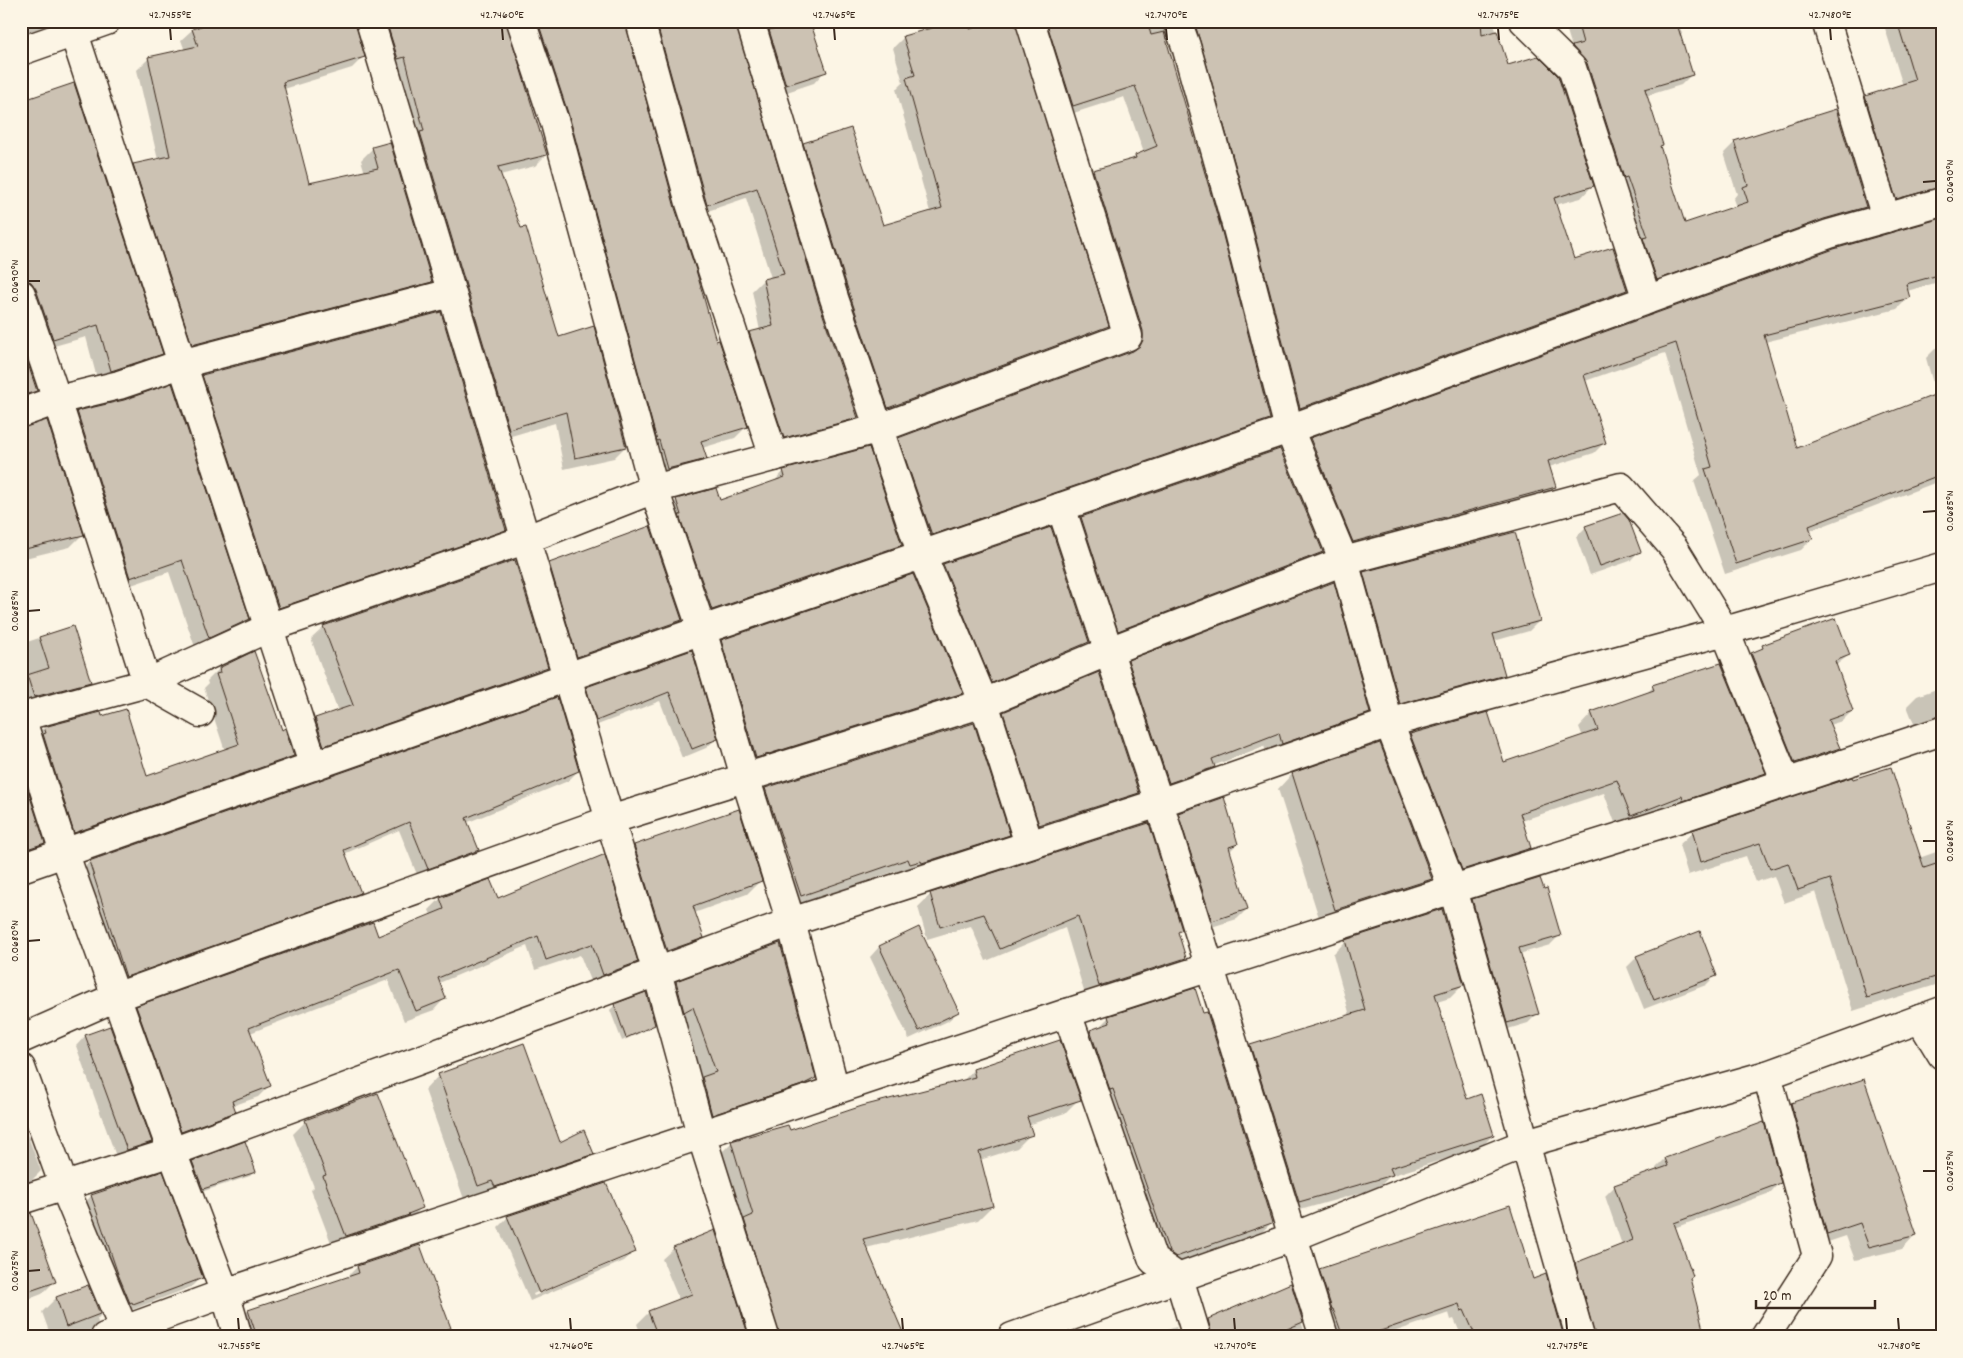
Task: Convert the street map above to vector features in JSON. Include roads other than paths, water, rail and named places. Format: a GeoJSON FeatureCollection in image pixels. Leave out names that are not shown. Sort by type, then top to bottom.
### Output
{"type":"FeatureCollection","features":[{"type":"Feature","properties":{"kind":"street"},"geometry":{"type":"LineString","coordinates":[[21,51],[71,27],[106,21]]}},
{"type":"Feature","properties":{"kind":"street"},"geometry":{"type":"LineString","coordinates":[[370,21],[610,820],[658,972],[701,1134],[765,1337]]}},
{"type":"Feature","properties":{"kind":"street"},"geometry":{"type":"LineString","coordinates":[[521,21],[555,123],[654,489],[702,630],[745,777],[791,922],[835,1090]]}},
{"type":"Feature","properties":{"kind":"street"},"geometry":{"type":"LineString","coordinates":[[640,21],[690,203],[774,457]]}},
{"type":"Feature","properties":{"kind":"street"},"geometry":{"type":"LineString","coordinates":[[750,21],[834,298],[922,555],[984,703],[1029,844]]}},
{"type":"Feature","properties":{"kind":"street"},"geometry":{"type":"LineString","coordinates":[[238,1337],[225,1293],[64,852],[21,718],[147,683],[268,628],[526,539],[654,489],[880,428],[1128,336],[1030,21]]}},
{"type":"Feature","properties":{"kind":"street"},"geometry":{"type":"LineString","coordinates":[[1177,21],[1186,46],[1231,209],[1289,430],[1344,561],[1389,723],[1452,888],[1580,1337]]}},
{"type":"Feature","properties":{"kind":"street"},"geometry":{"type":"LineString","coordinates":[[1524,21],[1572,68],[1648,300]]}},
{"type":"Feature","properties":{"kind":"street"},"geometry":{"type":"LineString","coordinates":[[1826,21],[1886,218]]}},
{"type":"Feature","properties":{"kind":"street"},"geometry":{"type":"LineString","coordinates":[[71,27],[314,766]]}},
{"type":"Feature","properties":{"kind":"street"},"geometry":{"type":"LineString","coordinates":[[21,868],[702,630],[1289,430],[1829,234],[1942,202]]}},
{"type":"Feature","properties":{"kind":"street"},"geometry":{"type":"LineString","coordinates":[[21,413],[57,400],[119,385],[181,364],[451,293]]}},
{"type":"Feature","properties":{"kind":"street"},"geometry":{"type":"LineString","coordinates":[[21,294],[57,400],[147,683],[200,714]]}},
{"type":"Feature","properties":{"kind":"street"},"geometry":{"type":"LineString","coordinates":[[21,1039],[116,997],[610,820],[984,703],[1109,651],[1344,561],[1621,487],[1674,548],[1725,631],[1786,782]]}},
{"type":"Feature","properties":{"kind":"street"},"geometry":{"type":"LineString","coordinates":[[1061,507],[1158,803],[1324,1337]]}},
{"type":"Feature","properties":{"kind":"street"},"geometry":{"type":"LineString","coordinates":[[21,1200],[172,1152],[791,922],[1158,803],[1389,723],[1725,631],[1942,567]]}},
{"type":"Feature","properties":{"kind":"street"},"geometry":{"type":"LineString","coordinates":[[21,1068],[119,1334],[225,1293],[701,1134],[1067,1013],[1452,888],[1674,820],[1942,731]]}},
{"type":"Feature","properties":{"kind":"street"},"geometry":{"type":"LineString","coordinates":[[1067,1013],[1153,1260],[1179,1278],[1197,1337]]}},
{"type":"Feature","properties":{"kind":"street"},"geometry":{"type":"LineString","coordinates":[[1012,1337],[1293,1237],[1526,1143],[1767,1075],[1931,1015],[1942,1055]]}},
{"type":"Feature","properties":{"kind":"street"},"geometry":{"type":"LineString","coordinates":[[1765,1337],[1817,1256],[1767,1075]]}}]}
